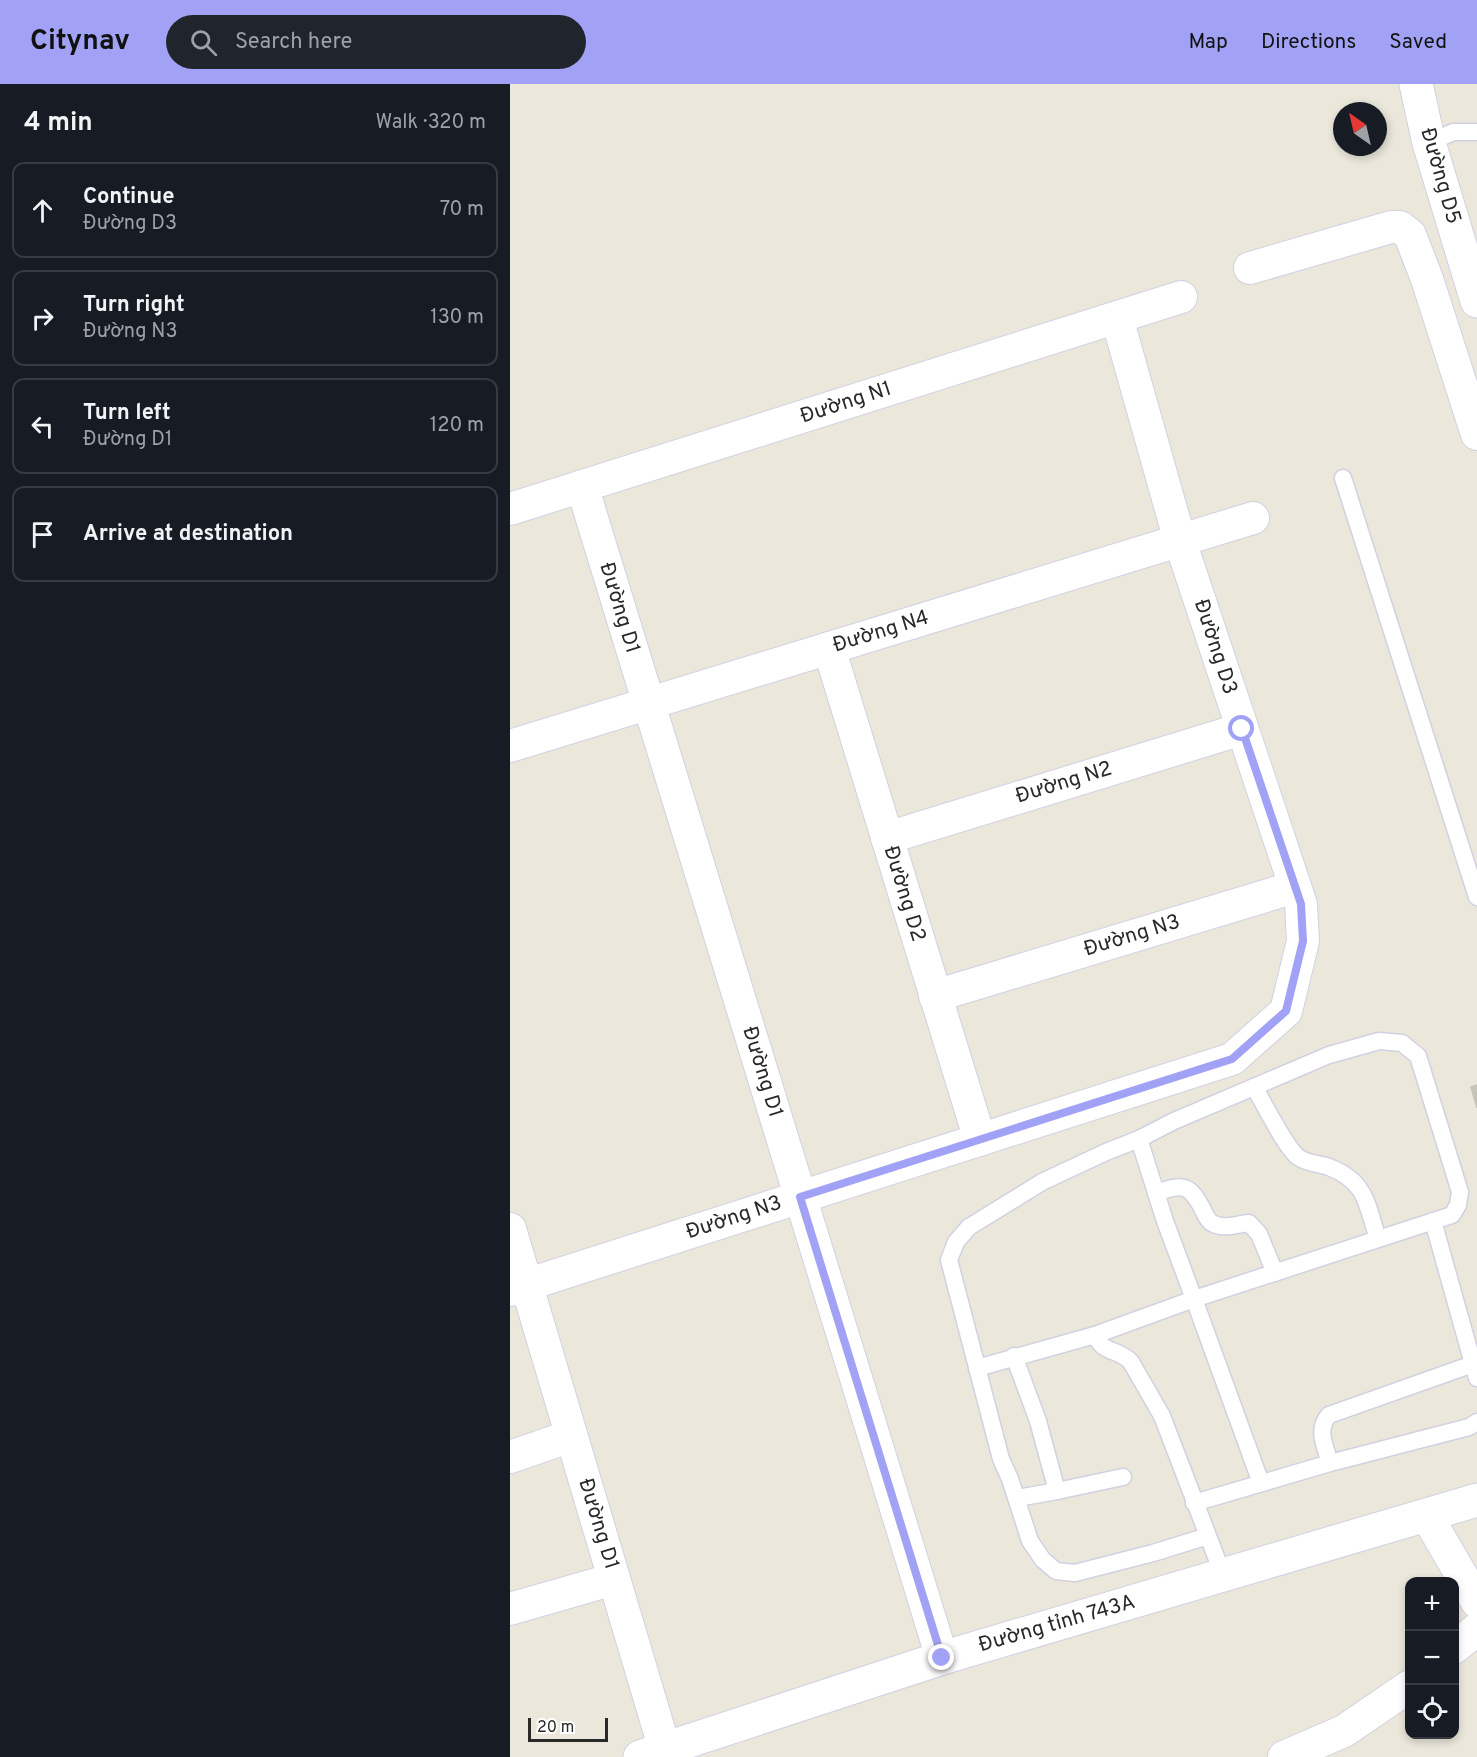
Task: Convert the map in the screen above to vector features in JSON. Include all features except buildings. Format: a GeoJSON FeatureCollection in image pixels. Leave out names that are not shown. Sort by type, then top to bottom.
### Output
{"type":"FeatureCollection","features":[{"type":"Feature","properties":{"kind":"main road","name":"Đường D5"},"geometry":{"type":"LineString","coordinates":[[1416,84],[1429,143],[1477,301]]}},
{"type":"Feature","properties":{"kind":"main road","name":"Đường tỉnh 743A"},"geometry":{"type":"LineString","coordinates":[[652,1754],[942,1658],[1477,1500]]}},
{"type":"Feature","properties":{"kind":"street"},"geometry":{"type":"LineString","coordinates":[[1250,268],[1391,227],[1400,227],[1410,235],[1427,279],[1477,434]]}},
{"type":"Feature","properties":{"kind":"street","name":"Đường N1"},"geometry":{"type":"LineString","coordinates":[[510,509],[1181,297]]}},
{"type":"Feature","properties":{"kind":"street","name":"Đường D3"},"geometry":{"type":"LineString","coordinates":[[1117,318],[1180,541],[1301,904],[1303,941],[1286,1011]]}},
{"type":"Feature","properties":{"kind":"street","name":"Đường D1"},"geometry":{"type":"LineString","coordinates":[[582,486],[942,1658]]}},
{"type":"Feature","properties":{"kind":"street","name":"Đường N4"},"geometry":{"type":"LineString","coordinates":[[510,746],[1252,518]]}},
{"type":"Feature","properties":{"kind":"street","name":"Đường D2"},"geometry":{"type":"LineString","coordinates":[[829,648],[980,1140]]}},
{"type":"Feature","properties":{"kind":"street","name":"Đường N2"},"geometry":{"type":"LineString","coordinates":[[887,838],[1242,729]]}},
{"type":"Feature","properties":{"kind":"street","name":"Đường N3"},"geometry":{"type":"LineString","coordinates":[[935,996],[1295,887]]}},
{"type":"Feature","properties":{"kind":"street","name":"Đường N3"},"geometry":{"type":"LineString","coordinates":[[518,1287],[1232,1059],[1286,1011]]}},
{"type":"Feature","properties":{"kind":"street","name":"Đường D1"},"geometry":{"type":"LineString","coordinates":[[510,1229],[518,1287],[571,1436],[614,1579],[652,1754]]}},
{"type":"Feature","properties":{"kind":"street"},"geometry":{"type":"LineString","coordinates":[[510,1457],[571,1436]]}},
{"type":"Feature","properties":{"kind":"street"},"geometry":{"type":"LineString","coordinates":[[1427,1516],[1477,1602]]}},
{"type":"Feature","properties":{"kind":"street"},"geometry":{"type":"LineString","coordinates":[[510,1609],[614,1579]]}},
{"type":"Feature","properties":{"kind":"street"},"geometry":{"type":"LineString","coordinates":[[1459,1645],[1477,1629]]}},
{"type":"Feature","properties":{"kind":"street"},"geometry":{"type":"LineString","coordinates":[[1284,1757],[1344,1731],[1405,1689]]}},
{"type":"Feature","properties":{"kind":"lane"},"geometry":{"type":"LineString","coordinates":[[1429,143],[1453,132],[1477,132]]}},
{"type":"Feature","properties":{"kind":"lane"},"geometry":{"type":"LineString","coordinates":[[1343,478],[1477,897]]}},
{"type":"Feature","properties":{"kind":"lane"},"geometry":{"type":"LineString","coordinates":[[977,1368],[1095,1335],[1194,1299],[1452,1215],[1458,1205],[1460,1192],[1418,1056],[1402,1043],[1378,1041],[1329,1055],[1174,1121],[1042,1182],[969,1227],[956,1242],[949,1260],[977,1368],[1001,1459],[1017,1498],[1030,1541],[1043,1560],[1056,1571],[1075,1573],[1154,1553],[1208,1536]]}},
{"type":"Feature","properties":{"kind":"lane"},"geometry":{"type":"LineString","coordinates":[[1254,1087],[1290,1149],[1299,1158],[1333,1168],[1356,1182],[1363,1194],[1378,1239]]}},
{"type":"Feature","properties":{"kind":"lane"},"geometry":{"type":"LineString","coordinates":[[1139,1139],[1156,1193],[1261,1483]]}},
{"type":"Feature","properties":{"kind":"lane"},"geometry":{"type":"LineString","coordinates":[[1156,1193],[1178,1186],[1183,1187],[1190,1190],[1197,1198],[1207,1219],[1213,1224],[1223,1227],[1249,1223],[1259,1234],[1275,1273]]}},
{"type":"Feature","properties":{"kind":"lane"},"geometry":{"type":"LineString","coordinates":[[1330,1463],[1321,1429],[1329,1415],[1475,1371],[1433,1221]]}},
{"type":"Feature","properties":{"kind":"lane"},"geometry":{"type":"LineString","coordinates":[[1095,1335],[1103,1348],[1125,1356],[1131,1362],[1162,1416],[1223,1575]]}},
{"type":"Feature","properties":{"kind":"lane"},"geometry":{"type":"LineString","coordinates":[[1014,1356],[1038,1421],[1056,1491]]}},
{"type":"Feature","properties":{"kind":"lane"},"geometry":{"type":"LineString","coordinates":[[1194,1503],[1330,1463],[1469,1427],[1477,1422]]}},
{"type":"Feature","properties":{"kind":"lane"},"geometry":{"type":"LineString","coordinates":[[1017,1498],[1123,1477]]}},
{"type":"Feature","properties":{"kind":"route"},"geometry":{"type":"LineString","coordinates":[[942,1658],[800,1197],[1232,1059],[1286,1011],[1303,941],[1301,904],[1242,729]]}}]}
